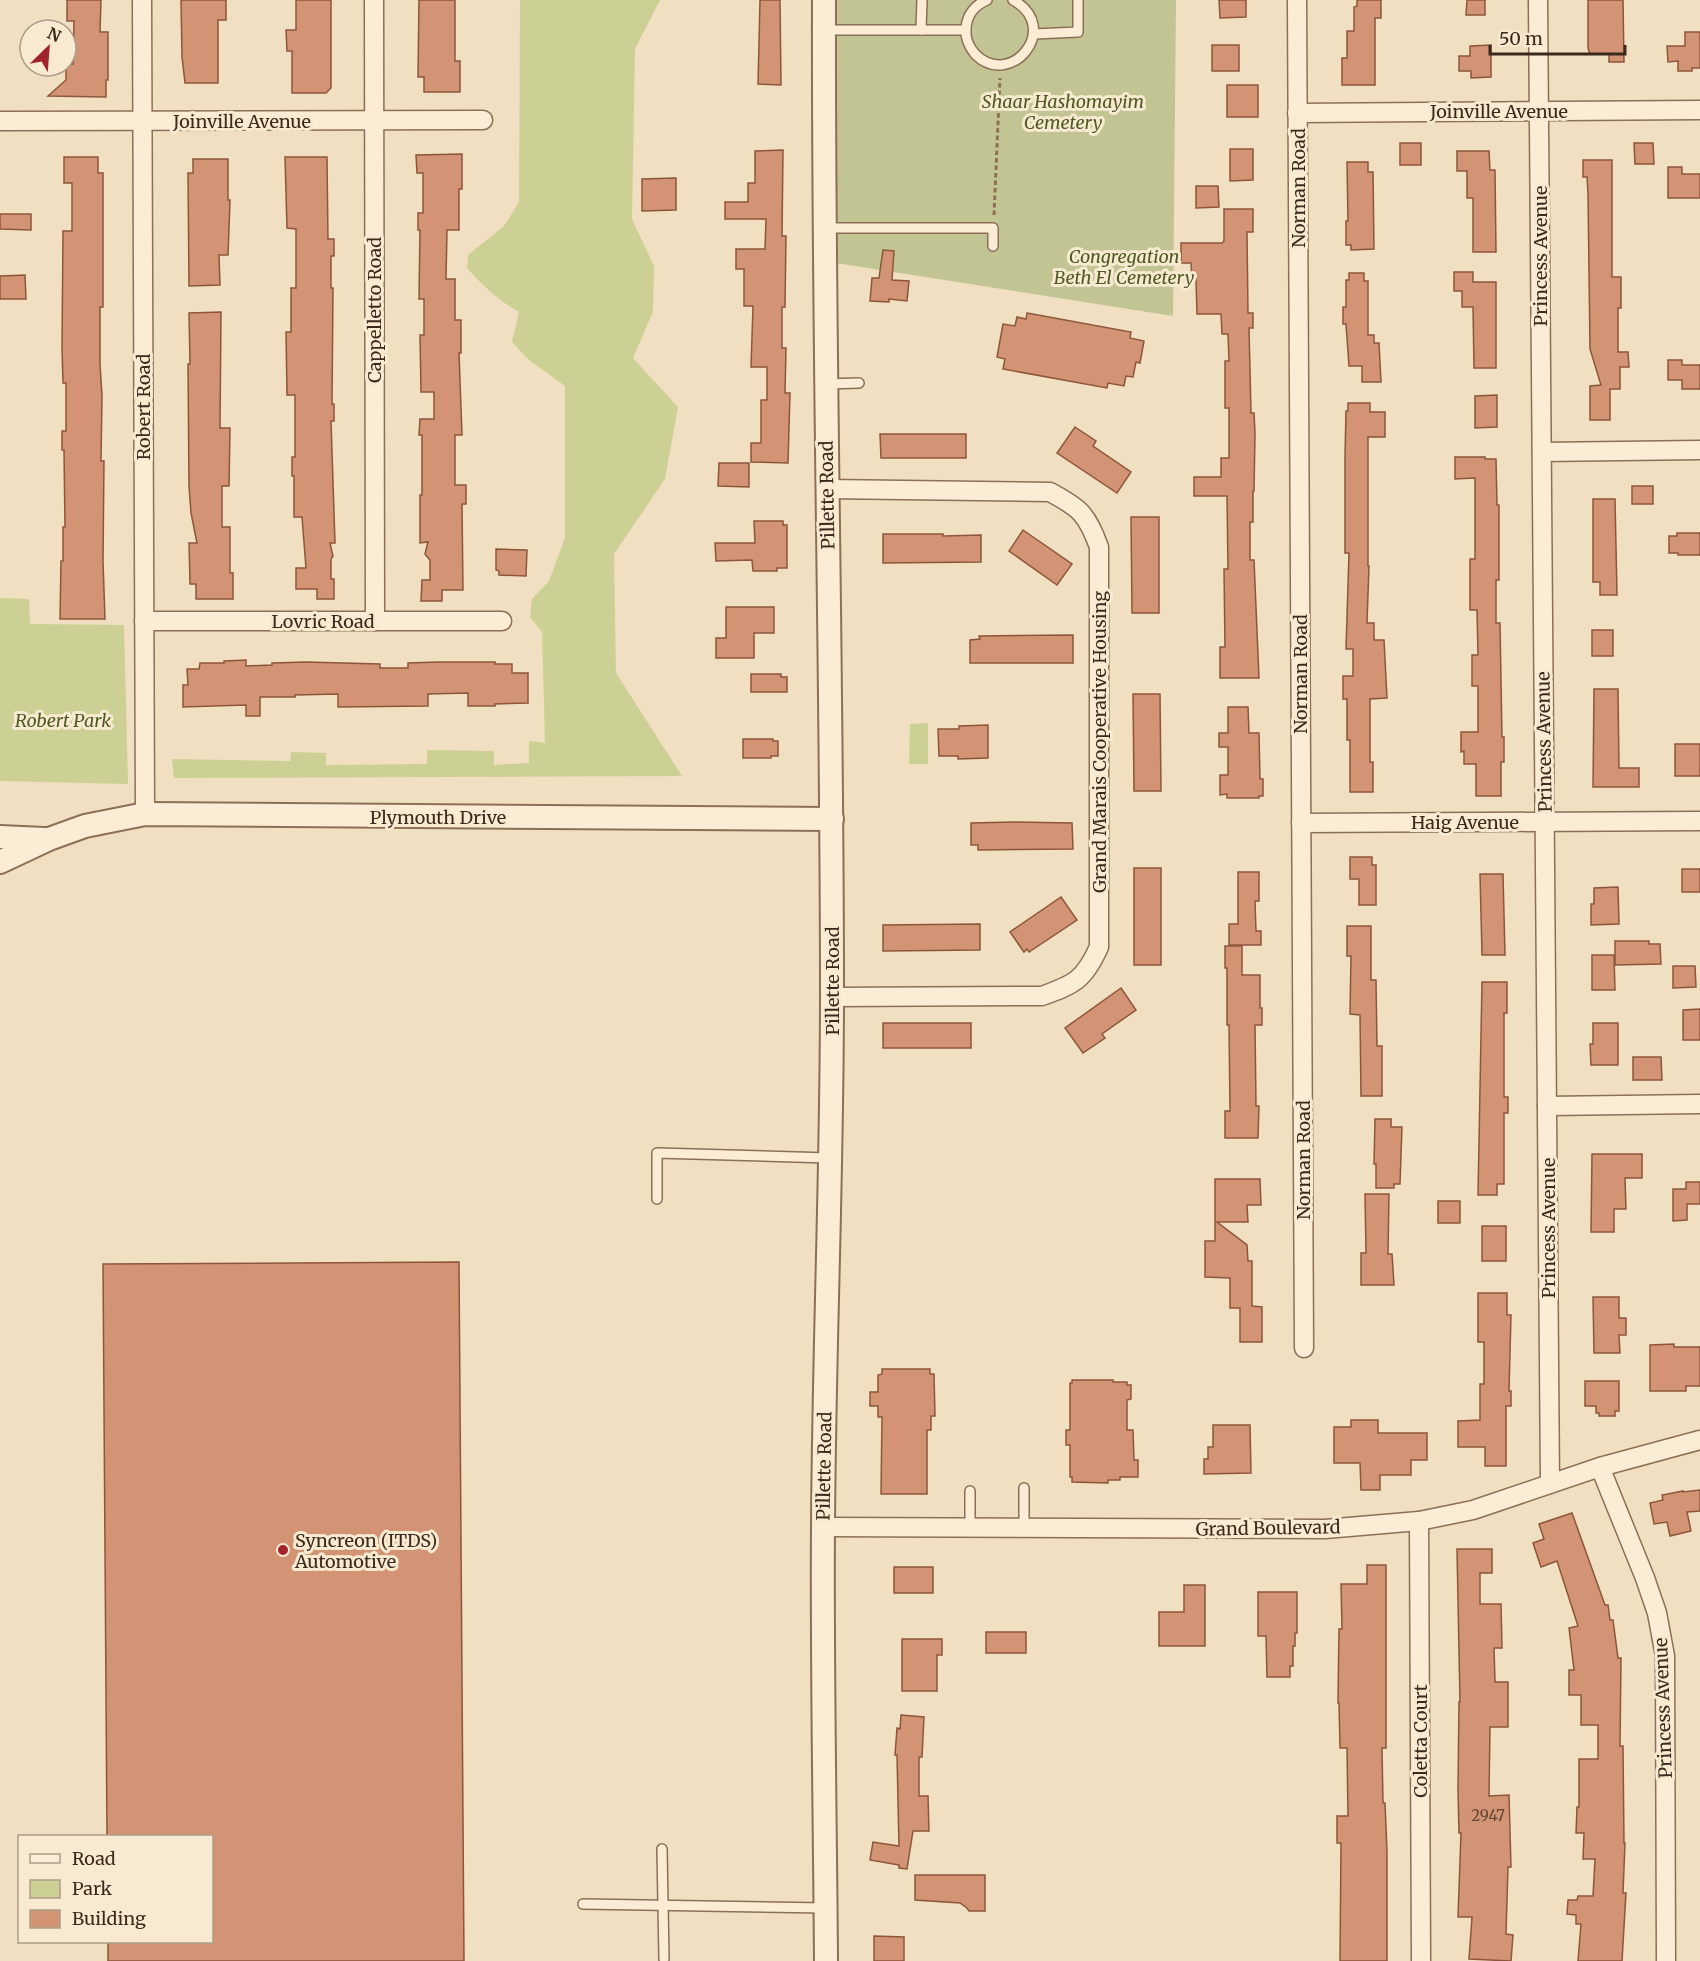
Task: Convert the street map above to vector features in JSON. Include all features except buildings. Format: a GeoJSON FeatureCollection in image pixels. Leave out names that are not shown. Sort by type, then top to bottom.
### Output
{"type":"FeatureCollection","features":[{"type":"Feature","properties":{"kind":"street","name":"Robert Road"},"geometry":{"type":"LineString","coordinates":[[142,0],[145,814]]}},
{"type":"Feature","properties":{"kind":"street","name":"Cappelletto Road"},"geometry":{"type":"LineString","coordinates":[[374,0],[375,621]]}},
{"type":"Feature","properties":{"kind":"street","name":"Pillette Road"},"geometry":{"type":"LineString","coordinates":[[824,0],[824,228],[832,819],[831,1158],[823,1527],[826,1961]]}},
{"type":"Feature","properties":{"kind":"street","name":"Norman Road"},"geometry":{"type":"LineString","coordinates":[[1297,0],[1304,1348]]}},
{"type":"Feature","properties":{"kind":"street","name":"Princess Avenue"},"geometry":{"type":"LineString","coordinates":[[1538,0],[1550,1484]]}},
{"type":"Feature","properties":{"kind":"street","name":"Joinville Avenue"},"geometry":{"type":"LineString","coordinates":[[1297,113],[1700,110]]}},
{"type":"Feature","properties":{"kind":"street","name":"Joinville Avenue"},"geometry":{"type":"LineString","coordinates":[[0,121],[483,120]]}},
{"type":"Feature","properties":{"kind":"street"},"geometry":{"type":"LineString","coordinates":[[1542,452],[1700,450]]}},
{"type":"Feature","properties":{"kind":"street","name":"Grand Marais Cooperative Housing"},"geometry":{"type":"LineString","coordinates":[[827,489],[1050,492],[1072,504],[1090,523],[1099,547],[1099,947],[1089,969],[1072,985],[1042,996],[832,997]]}},
{"type":"Feature","properties":{"kind":"street","name":"Lovric Road"},"geometry":{"type":"LineString","coordinates":[[144,621],[502,621]]}},
{"type":"Feature","properties":{"kind":"street","name":"Plymouth Drive"},"geometry":{"type":"LineString","coordinates":[[0,862],[49,839],[85,826],[145,814],[832,819]]}},
{"type":"Feature","properties":{"kind":"street","name":"Haig Avenue"},"geometry":{"type":"LineString","coordinates":[[1301,823],[1700,821]]}},
{"type":"Feature","properties":{"kind":"street","name":"Plymouth Drive"},"geometry":{"type":"LineString","coordinates":[[0,837],[49,839]]}},
{"type":"Feature","properties":{"kind":"street"},"geometry":{"type":"LineString","coordinates":[[1547,1106],[1700,1104]]}},
{"type":"Feature","properties":{"kind":"street","name":"Grand Boulevard"},"geometry":{"type":"LineString","coordinates":[[823,1527],[1324,1529],[1419,1521],[1473,1510],[1600,1467],[1700,1440]]}},
{"type":"Feature","properties":{"kind":"street","name":"Princess Avenue"},"geometry":{"type":"LineString","coordinates":[[1600,1467],[1658,1613],[1665,1656],[1666,1961]]}},
{"type":"Feature","properties":{"kind":"street","name":"Coletta Court"},"geometry":{"type":"LineString","coordinates":[[1419,1521],[1421,1961]]}},
{"type":"Feature","properties":{"kind":"lane"},"geometry":{"type":"LineString","coordinates":[[921,30],[922,0]]}},
{"type":"Feature","properties":{"kind":"lane"},"geometry":{"type":"LineString","coordinates":[[987,0],[973,10],[966,30],[973,52],[982,60],[992,64],[1015,61],[1024,55],[1031,45],[1034,34],[1033,22],[1021,5],[1013,0]]}},
{"type":"Feature","properties":{"kind":"lane"},"geometry":{"type":"LineString","coordinates":[[1034,34],[1078,32],[1078,0]]}},
{"type":"Feature","properties":{"kind":"lane"},"geometry":{"type":"LineString","coordinates":[[824,30],[966,30]]}},
{"type":"Feature","properties":{"kind":"lane"},"geometry":{"type":"LineString","coordinates":[[824,228],[993,228],[993,246]]}},
{"type":"Feature","properties":{"kind":"lane"},"geometry":{"type":"LineString","coordinates":[[826,384],[859,383]]}},
{"type":"Feature","properties":{"kind":"lane"},"geometry":{"type":"LineString","coordinates":[[657,1199],[657,1153],[831,1158]]}},
{"type":"Feature","properties":{"kind":"lane"},"geometry":{"type":"LineString","coordinates":[[1024,1488],[1024,1528]]}},
{"type":"Feature","properties":{"kind":"lane"},"geometry":{"type":"LineString","coordinates":[[970,1491],[970,1528]]}},
{"type":"Feature","properties":{"kind":"lane"},"geometry":{"type":"LineString","coordinates":[[662,1848],[664,1959]]}},
{"type":"Feature","properties":{"kind":"lane"},"geometry":{"type":"LineString","coordinates":[[583,1904],[826,1908]]}},
{"type":"Feature","properties":{"kind":"path"},"geometry":{"type":"LineString","coordinates":[[993,228],[1000,64]]}},
{"type":"Feature","properties":{"kind":"green space"},"geometry":{"type":"Polygon","coordinates":[[[520,0],[660,0],[635,49],[632,219],[654,266],[653,312],[633,358],[678,407],[665,479],[614,554],[616,673],[682,776],[174,778],[172,759],[290,761],[291,752],[326,753],[326,765],[427,764],[427,750],[494,751],[494,765],[529,763],[529,741],[545,743],[542,632],[530,617],[532,599],[549,581],[565,538],[565,386],[529,360],[512,342],[519,312],[491,292],[467,268],[468,255],[504,226],[519,202],[520,0]]]}},
{"type":"Feature","properties":{"kind":"green space","name":"Shaar Hashomayim Cemetery"},"geometry":{"type":"Polygon","coordinates":[[[835,0],[1176,0],[1173,316],[836,263],[835,0]]]}},
{"type":"Feature","properties":{"kind":"green space","name":"Robert Park"},"geometry":{"type":"Polygon","coordinates":[[[0,598],[29,599],[30,624],[124,625],[128,784],[0,781],[0,598]]]}},
{"type":"Feature","properties":{"kind":"green space"},"geometry":{"type":"Polygon","coordinates":[[[928,723],[928,764],[909,764],[910,724],[928,723]]]}},
{"type":"Feature","properties":{"kind":"place","name":"Syncreon (ITDS) Automotive"},"geometry":{"type":"Point","coordinates":[283,1550]}},
{"type":"Feature","properties":{"kind":"park label","name":"Congregation Beth El Cemetery"},"geometry":{"type":"Point","coordinates":[1124,266]}}]}
